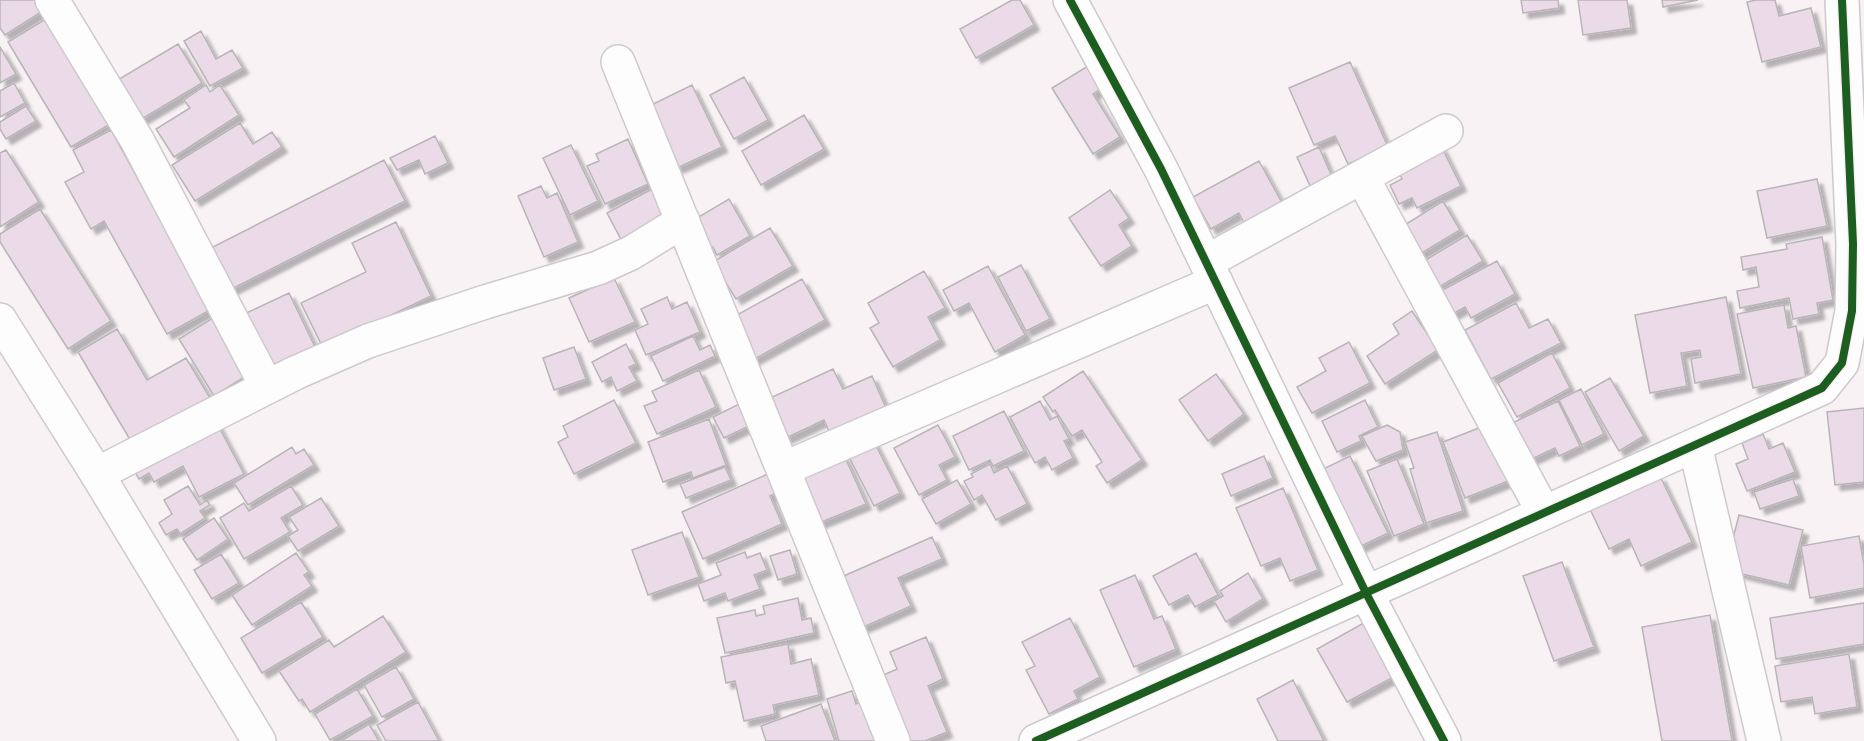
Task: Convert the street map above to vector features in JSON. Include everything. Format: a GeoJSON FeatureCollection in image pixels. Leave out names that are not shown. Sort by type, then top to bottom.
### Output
{"type":"FeatureCollection","features":[{"type":"Feature","properties":{"kind":"main road"},"geometry":{"type":"LineString","coordinates":[[52,0],[137,140],[267,387]]}},
{"type":"Feature","properties":{"kind":"main road"},"geometry":{"type":"LineString","coordinates":[[1070,0],[1161,169],[1366,593],[1443,741]]}},
{"type":"Feature","properties":{"kind":"main road"},"geometry":{"type":"LineString","coordinates":[[1035,741],[1822,388],[1842,363],[1852,311],[1858,243],[1842,0]]}},
{"type":"Feature","properties":{"kind":"main road"},"geometry":{"type":"LineString","coordinates":[[618,62],[893,741]]}},
{"type":"Feature","properties":{"kind":"main road"},"geometry":{"type":"LineString","coordinates":[[783,469],[1211,272],[1362,177],[1446,131]]}},
{"type":"Feature","properties":{"kind":"main road"},"geometry":{"type":"LineString","coordinates":[[1362,177],[1544,513]]}},
{"type":"Feature","properties":{"kind":"main road"},"geometry":{"type":"LineString","coordinates":[[98,474],[296,372],[368,341],[598,267],[631,253],[683,221]]}},
{"type":"Feature","properties":{"kind":"main road"},"geometry":{"type":"LineString","coordinates":[[0,320],[98,474],[259,741]]}},
{"type":"Feature","properties":{"kind":"main road"},"geometry":{"type":"LineString","coordinates":[[1695,445],[1764,741]]}},
{"type":"Feature","properties":{"kind":"building"},"geometry":{"type":"Polygon","coordinates":[[[0,0],[40,0],[46,9],[5,35],[0,28],[0,0]]]}},
{"type":"Feature","properties":{"kind":"building"},"geometry":{"type":"Polygon","coordinates":[[[1012,0],[1020,0],[1034,25],[976,58],[960,29],[1012,0]]]}},
{"type":"Feature","properties":{"kind":"building"},"geometry":{"type":"Polygon","coordinates":[[[1521,0],[1558,0],[1559,8],[1523,13],[1521,0]]]}},
{"type":"Feature","properties":{"kind":"building"},"geometry":{"type":"Polygon","coordinates":[[[1578,0],[1627,0],[1631,28],[1583,35],[1578,0]]]}},
{"type":"Feature","properties":{"kind":"building"},"geometry":{"type":"Polygon","coordinates":[[[1662,0],[1698,0],[1663,7],[1662,0]]]}},
{"type":"Feature","properties":{"kind":"building"},"geometry":{"type":"Polygon","coordinates":[[[1775,0],[1779,16],[1811,8],[1821,47],[1762,62],[1747,2],[1775,0]]]}},
{"type":"Feature","properties":{"kind":"building"},"geometry":{"type":"Polygon","coordinates":[[[49,17],[112,123],[71,147],[8,42],[49,17]]]}},
{"type":"Feature","properties":{"kind":"building"},"geometry":{"type":"Polygon","coordinates":[[[201,31],[216,59],[232,50],[243,68],[210,86],[184,41],[201,31]]]}},
{"type":"Feature","properties":{"kind":"building"},"geometry":{"type":"Polygon","coordinates":[[[178,44],[202,83],[140,120],[116,81],[178,44]]]}},
{"type":"Feature","properties":{"kind":"building"},"geometry":{"type":"Polygon","coordinates":[[[0,47],[16,74],[0,83],[0,47]]]}},
{"type":"Feature","properties":{"kind":"building"},"geometry":{"type":"Polygon","coordinates":[[[1350,62],[1388,147],[1348,164],[1335,136],[1314,145],[1289,88],[1350,62]]]}},
{"type":"Feature","properties":{"kind":"building"},"geometry":{"type":"Polygon","coordinates":[[[1088,66],[1102,88],[1093,94],[1120,137],[1093,154],[1052,88],[1088,66]]]}},
{"type":"Feature","properties":{"kind":"building"},"geometry":{"type":"Polygon","coordinates":[[[744,77],[768,120],[734,139],[710,95],[744,77]]]}},
{"type":"Feature","properties":{"kind":"building"},"geometry":{"type":"Polygon","coordinates":[[[14,83],[25,103],[0,117],[0,91],[14,83]]]}},
{"type":"Feature","properties":{"kind":"building"},"geometry":{"type":"Polygon","coordinates":[[[206,85],[210,92],[220,85],[239,115],[174,157],[156,129],[190,108],[184,100],[206,85]]]}},
{"type":"Feature","properties":{"kind":"building"},"geometry":{"type":"Polygon","coordinates":[[[692,85],[722,147],[677,168],[647,107],[692,85]]]}},
{"type":"Feature","properties":{"kind":"building"},"geometry":{"type":"Polygon","coordinates":[[[26,106],[36,121],[6,139],[0,129],[0,122],[26,106]]]}},
{"type":"Feature","properties":{"kind":"building"},"geometry":{"type":"Polygon","coordinates":[[[804,115],[824,149],[761,185],[742,151],[804,115]]]}},
{"type":"Feature","properties":{"kind":"building"},"geometry":{"type":"Polygon","coordinates":[[[240,123],[253,144],[272,132],[282,147],[195,201],[172,165],[240,123]]]}},
{"type":"Feature","properties":{"kind":"building"},"geometry":{"type":"Polygon","coordinates":[[[111,130],[210,310],[167,334],[104,221],[91,229],[65,182],[84,172],[73,150],[111,130]]]}},
{"type":"Feature","properties":{"kind":"building"},"geometry":{"type":"Polygon","coordinates":[[[435,136],[448,163],[425,174],[419,160],[397,170],[390,158],[435,136]]]}},
{"type":"Feature","properties":{"kind":"building"},"geometry":{"type":"Polygon","coordinates":[[[628,139],[648,184],[605,204],[587,166],[599,161],[596,154],[628,139]]]}},
{"type":"Feature","properties":{"kind":"building"},"geometry":{"type":"Polygon","coordinates":[[[571,145],[598,201],[570,215],[543,158],[571,145]]]}},
{"type":"Feature","properties":{"kind":"building"},"geometry":{"type":"Polygon","coordinates":[[[1441,146],[1461,186],[1417,208],[1412,198],[1399,204],[1390,185],[1402,179],[1396,168],[1441,146]]]}},
{"type":"Feature","properties":{"kind":"building"},"geometry":{"type":"Polygon","coordinates":[[[1319,147],[1333,179],[1311,188],[1297,157],[1319,147]]]}},
{"type":"Feature","properties":{"kind":"building"},"geometry":{"type":"Polygon","coordinates":[[[6,150],[39,202],[0,227],[0,153],[6,150]]]}},
{"type":"Feature","properties":{"kind":"building"},"geometry":{"type":"Polygon","coordinates":[[[384,160],[405,201],[222,294],[201,253],[384,160]]]}},
{"type":"Feature","properties":{"kind":"building"},"geometry":{"type":"Polygon","coordinates":[[[1259,161],[1287,212],[1249,233],[1239,213],[1211,229],[1193,197],[1259,161]]]}},
{"type":"Feature","properties":{"kind":"building"},"geometry":{"type":"Polygon","coordinates":[[[1817,179],[1827,226],[1767,238],[1757,191],[1817,179]]]}},
{"type":"Feature","properties":{"kind":"building"},"geometry":{"type":"Polygon","coordinates":[[[541,186],[547,198],[557,193],[578,242],[544,257],[518,196],[541,186]]]}},
{"type":"Feature","properties":{"kind":"building"},"geometry":{"type":"Polygon","coordinates":[[[652,189],[668,219],[623,243],[607,213],[652,189]]]}},
{"type":"Feature","properties":{"kind":"building"},"geometry":{"type":"Polygon","coordinates":[[[1110,190],[1129,218],[1119,225],[1132,246],[1101,266],[1069,218],[1110,190]]]}},
{"type":"Feature","properties":{"kind":"building"},"geometry":{"type":"Polygon","coordinates":[[[729,199],[750,236],[717,255],[713,247],[705,251],[697,218],[729,199]]]}},
{"type":"Feature","properties":{"kind":"building"},"geometry":{"type":"Polygon","coordinates":[[[1443,201],[1460,230],[1420,254],[1403,226],[1443,201]]]}},
{"type":"Feature","properties":{"kind":"building"},"geometry":{"type":"Polygon","coordinates":[[[40,209],[111,321],[68,349],[0,242],[0,234],[40,209]]]}},
{"type":"Feature","properties":{"kind":"building"},"geometry":{"type":"Polygon","coordinates":[[[396,222],[431,296],[323,348],[301,303],[366,272],[352,243],[396,222]]]}},
{"type":"Feature","properties":{"kind":"building"},"geometry":{"type":"Polygon","coordinates":[[[770,228],[793,266],[736,299],[713,262],[770,228]]]}},
{"type":"Feature","properties":{"kind":"building"},"geometry":{"type":"Polygon","coordinates":[[[1467,235],[1483,261],[1439,287],[1424,261],[1467,235]]]}},
{"type":"Feature","properties":{"kind":"building"},"geometry":{"type":"Polygon","coordinates":[[[1822,237],[1833,300],[1817,303],[1819,314],[1793,319],[1789,298],[1740,308],[1737,291],[1759,287],[1756,267],[1743,270],[1741,257],[1787,249],[1786,244],[1822,237]]]}},
{"type":"Feature","properties":{"kind":"building"},"geometry":{"type":"Polygon","coordinates":[[[1497,261],[1515,294],[1471,318],[1465,307],[1447,317],[1435,294],[1497,261]]]}},
{"type":"Feature","properties":{"kind":"building"},"geometry":{"type":"Polygon","coordinates":[[[1021,265],[1050,319],[1026,331],[998,277],[1021,265]]]}},
{"type":"Feature","properties":{"kind":"building"},"geometry":{"type":"Polygon","coordinates":[[[988,266],[1025,335],[995,352],[969,303],[954,311],[943,290],[988,266]]]}},
{"type":"Feature","properties":{"kind":"building"},"geometry":{"type":"Polygon","coordinates":[[[924,271],[945,308],[928,317],[940,340],[893,367],[870,328],[879,323],[868,303],[924,271]]]}},
{"type":"Feature","properties":{"kind":"building"},"geometry":{"type":"Polygon","coordinates":[[[614,278],[635,322],[589,342],[569,298],[614,278]]]}},
{"type":"Feature","properties":{"kind":"building"},"geometry":{"type":"Polygon","coordinates":[[[802,279],[825,320],[751,361],[728,320],[802,279]]]}},
{"type":"Feature","properties":{"kind":"building"},"geometry":{"type":"Polygon","coordinates":[[[289,293],[315,347],[268,369],[242,315],[289,293]]]}},
{"type":"Feature","properties":{"kind":"building"},"geometry":{"type":"Polygon","coordinates":[[[667,297],[672,309],[687,302],[700,332],[646,355],[635,330],[648,324],[641,309],[667,297]]]}},
{"type":"Feature","properties":{"kind":"building"},"geometry":{"type":"Polygon","coordinates":[[[1726,297],[1741,374],[1695,383],[1691,359],[1701,357],[1700,350],[1681,353],[1687,386],[1650,393],[1635,315],[1726,297]]]}},
{"type":"Feature","properties":{"kind":"building"},"geometry":{"type":"Polygon","coordinates":[[[1516,303],[1529,328],[1548,319],[1561,343],[1491,379],[1465,330],[1516,303]]]}},
{"type":"Feature","properties":{"kind":"building"},"geometry":{"type":"Polygon","coordinates":[[[1784,305],[1788,328],[1796,326],[1806,377],[1753,388],[1737,314],[1784,305]]]}},
{"type":"Feature","properties":{"kind":"building"},"geometry":{"type":"Polygon","coordinates":[[[1412,311],[1438,350],[1385,384],[1367,356],[1399,334],[1393,324],[1412,311]]]}},
{"type":"Feature","properties":{"kind":"building"},"geometry":{"type":"Polygon","coordinates":[[[216,316],[251,373],[214,396],[179,339],[216,316]]]}},
{"type":"Feature","properties":{"kind":"building"},"geometry":{"type":"Polygon","coordinates":[[[117,329],[147,380],[186,358],[213,403],[135,448],[78,352],[117,329]]]}},
{"type":"Feature","properties":{"kind":"building"},"geometry":{"type":"Polygon","coordinates":[[[693,336],[700,350],[710,345],[715,356],[663,381],[651,356],[693,336]]]}},
{"type":"Feature","properties":{"kind":"building"},"geometry":{"type":"Polygon","coordinates":[[[1349,342],[1370,383],[1312,413],[1297,387],[1326,371],[1319,358],[1349,342]]]}},
{"type":"Feature","properties":{"kind":"building"},"geometry":{"type":"Polygon","coordinates":[[[626,344],[636,364],[629,367],[637,381],[617,391],[611,377],[602,382],[592,362],[626,344]]]}},
{"type":"Feature","properties":{"kind":"building"},"geometry":{"type":"Polygon","coordinates":[[[574,347],[586,379],[554,390],[543,358],[574,347]]]}},
{"type":"Feature","properties":{"kind":"building"},"geometry":{"type":"Polygon","coordinates":[[[1552,353],[1570,388],[1517,417],[1498,383],[1552,353]]]}},
{"type":"Feature","properties":{"kind":"building"},"geometry":{"type":"Polygon","coordinates":[[[833,369],[843,389],[872,376],[889,415],[833,440],[824,420],[786,438],[768,399],[833,369]]]}},
{"type":"Feature","properties":{"kind":"building"},"geometry":{"type":"Polygon","coordinates":[[[699,370],[716,407],[657,434],[644,406],[657,401],[652,391],[699,370]]]}},
{"type":"Feature","properties":{"kind":"building"},"geometry":{"type":"Polygon","coordinates":[[[1083,371],[1142,460],[1107,483],[1096,466],[1102,462],[1082,430],[1072,436],[1055,410],[1053,412],[1043,397],[1083,371]]]}},
{"type":"Feature","properties":{"kind":"building"},"geometry":{"type":"Polygon","coordinates":[[[1216,374],[1244,414],[1208,441],[1179,400],[1216,374]]]}},
{"type":"Feature","properties":{"kind":"building"},"geometry":{"type":"Polygon","coordinates":[[[1610,378],[1644,436],[1619,451],[1585,392],[1610,378]]]}},
{"type":"Feature","properties":{"kind":"building"},"geometry":{"type":"Polygon","coordinates":[[[1581,389],[1604,434],[1582,445],[1559,400],[1581,389]]]}},
{"type":"Feature","properties":{"kind":"building"},"geometry":{"type":"Polygon","coordinates":[[[614,400],[636,443],[574,474],[558,442],[568,437],[563,426],[614,400]]]}},
{"type":"Feature","properties":{"kind":"building"},"geometry":{"type":"Polygon","coordinates":[[[1365,400],[1378,427],[1359,436],[1361,441],[1337,452],[1322,421],[1365,400]]]}},
{"type":"Feature","properties":{"kind":"building"},"geometry":{"type":"Polygon","coordinates":[[[1040,401],[1050,420],[1057,416],[1069,439],[1064,441],[1073,458],[1052,470],[1045,457],[1035,463],[1010,417],[1040,401]]]}},
{"type":"Feature","properties":{"kind":"building"},"geometry":{"type":"Polygon","coordinates":[[[1558,401],[1580,446],[1559,456],[1555,448],[1519,465],[1502,428],[1558,401]]]}},
{"type":"Feature","properties":{"kind":"building"},"geometry":{"type":"Polygon","coordinates":[[[743,402],[753,424],[724,438],[713,417],[743,402]]]}},
{"type":"Feature","properties":{"kind":"building"},"geometry":{"type":"Polygon","coordinates":[[[1864,408],[1864,482],[1835,485],[1827,412],[1864,408]]]}},
{"type":"Feature","properties":{"kind":"building"},"geometry":{"type":"Polygon","coordinates":[[[1004,411],[1024,451],[993,466],[990,460],[969,470],[953,436],[1004,411]]]}},
{"type":"Feature","properties":{"kind":"building"},"geometry":{"type":"Polygon","coordinates":[[[214,418],[244,474],[199,497],[183,466],[154,482],[149,473],[139,479],[130,463],[214,418]]]}},
{"type":"Feature","properties":{"kind":"building"},"geometry":{"type":"Polygon","coordinates":[[[709,419],[726,465],[693,478],[691,472],[663,482],[648,442],[709,419]]]}},
{"type":"Feature","properties":{"kind":"building"},"geometry":{"type":"Polygon","coordinates":[[[1494,422],[1516,478],[1465,498],[1443,442],[1494,422]]]}},
{"type":"Feature","properties":{"kind":"building"},"geometry":{"type":"Polygon","coordinates":[[[938,425],[955,457],[939,465],[947,480],[919,495],[894,448],[938,425]]]}},
{"type":"Feature","properties":{"kind":"building"},"geometry":{"type":"Polygon","coordinates":[[[1387,425],[1400,432],[1403,450],[1376,461],[1362,436],[1387,425]]]}},
{"type":"Feature","properties":{"kind":"building"},"geometry":{"type":"Polygon","coordinates":[[[1437,432],[1463,511],[1426,523],[1410,469],[1414,468],[1405,442],[1437,432]]]}},
{"type":"Feature","properties":{"kind":"building"},"geometry":{"type":"Polygon","coordinates":[[[1763,434],[1769,449],[1783,443],[1795,472],[1747,491],[1736,464],[1748,459],[1742,443],[1763,434]]]}},
{"type":"Feature","properties":{"kind":"building"},"geometry":{"type":"Polygon","coordinates":[[[871,436],[900,493],[874,506],[845,449],[871,436]]]}},
{"type":"Feature","properties":{"kind":"building"},"geometry":{"type":"Polygon","coordinates":[[[292,447],[296,454],[304,449],[314,465],[248,505],[234,483],[292,447]]]}},
{"type":"Feature","properties":{"kind":"building"},"geometry":{"type":"Polygon","coordinates":[[[844,455],[866,504],[819,523],[799,471],[844,455]]]}},
{"type":"Feature","properties":{"kind":"building"},"geometry":{"type":"Polygon","coordinates":[[[1264,456],[1273,478],[1231,496],[1222,474],[1264,456]]]}},
{"type":"Feature","properties":{"kind":"building"},"geometry":{"type":"Polygon","coordinates":[[[1350,456],[1388,533],[1351,551],[1313,474],[1350,456]]]}},
{"type":"Feature","properties":{"kind":"building"},"geometry":{"type":"Polygon","coordinates":[[[1397,459],[1424,524],[1394,536],[1367,471],[1397,459]]]}},
{"type":"Feature","properties":{"kind":"building"},"geometry":{"type":"Polygon","coordinates":[[[990,464],[994,473],[1007,466],[1027,504],[996,520],[982,495],[974,500],[964,481],[973,477],[971,474],[990,464]]]}},
{"type":"Feature","properties":{"kind":"building"},"geometry":{"type":"Polygon","coordinates":[[[725,467],[731,480],[686,498],[680,484],[725,467]]]}},
{"type":"Feature","properties":{"kind":"building"},"geometry":{"type":"Polygon","coordinates":[[[770,473],[779,492],[770,496],[782,524],[703,559],[682,512],[770,473]]]}},
{"type":"Feature","properties":{"kind":"building"},"geometry":{"type":"Polygon","coordinates":[[[1660,476],[1692,542],[1641,566],[1629,539],[1609,549],[1590,509],[1660,476]]]}},
{"type":"Feature","properties":{"kind":"building"},"geometry":{"type":"Polygon","coordinates":[[[1793,479],[1799,496],[1760,509],[1754,492],[1793,479]]]}},
{"type":"Feature","properties":{"kind":"building"},"geometry":{"type":"Polygon","coordinates":[[[957,480],[971,504],[936,524],[922,499],[957,480]]]}},
{"type":"Feature","properties":{"kind":"building"},"geometry":{"type":"Polygon","coordinates":[[[188,486],[200,505],[207,500],[210,505],[200,511],[205,518],[180,534],[177,529],[166,535],[159,523],[172,514],[164,500],[188,486]]]}},
{"type":"Feature","properties":{"kind":"building"},"geometry":{"type":"Polygon","coordinates":[[[291,486],[303,505],[281,518],[290,532],[244,559],[220,518],[244,503],[249,511],[291,486]]]}},
{"type":"Feature","properties":{"kind":"building"},"geometry":{"type":"Polygon","coordinates":[[[1283,488],[1318,570],[1290,581],[1280,558],[1261,566],[1236,508],[1283,488]]]}},
{"type":"Feature","properties":{"kind":"building"},"geometry":{"type":"Polygon","coordinates":[[[321,498],[339,526],[298,551],[288,536],[298,530],[289,517],[321,498]]]}},
{"type":"Feature","properties":{"kind":"building"},"geometry":{"type":"Polygon","coordinates":[[[1739,515],[1803,530],[1789,585],[1725,570],[1739,515]]]}},
{"type":"Feature","properties":{"kind":"building"},"geometry":{"type":"Polygon","coordinates":[[[214,518],[228,539],[197,560],[183,539],[214,518]]]}},
{"type":"Feature","properties":{"kind":"building"},"geometry":{"type":"Polygon","coordinates":[[[682,532],[699,577],[648,595],[632,550],[682,532]]]}},
{"type":"Feature","properties":{"kind":"building"},"geometry":{"type":"Polygon","coordinates":[[[1859,536],[1864,565],[1864,588],[1810,598],[1801,546],[1859,536]]]}},
{"type":"Feature","properties":{"kind":"building"},"geometry":{"type":"Polygon","coordinates":[[[932,537],[942,559],[898,578],[911,606],[859,629],[837,579],[932,537]]]}},
{"type":"Feature","properties":{"kind":"building"},"geometry":{"type":"Polygon","coordinates":[[[790,550],[797,574],[778,580],[770,556],[790,550]]]}},
{"type":"Feature","properties":{"kind":"building"},"geometry":{"type":"Polygon","coordinates":[[[745,552],[747,558],[760,553],[767,570],[754,575],[760,589],[728,601],[725,593],[704,601],[698,584],[721,575],[716,563],[745,552]]]}},
{"type":"Feature","properties":{"kind":"building"},"geometry":{"type":"Polygon","coordinates":[[[296,553],[309,572],[304,575],[312,586],[252,625],[232,595],[296,553]]]}},
{"type":"Feature","properties":{"kind":"building"},"geometry":{"type":"Polygon","coordinates":[[[1196,553],[1218,595],[1195,607],[1188,595],[1169,605],[1153,576],[1196,553]]]}},
{"type":"Feature","properties":{"kind":"building"},"geometry":{"type":"Polygon","coordinates":[[[221,554],[239,583],[212,599],[194,570],[221,554]]]}},
{"type":"Feature","properties":{"kind":"building"},"geometry":{"type":"Polygon","coordinates":[[[1562,562],[1594,647],[1554,661],[1523,576],[1562,562]]]}},
{"type":"Feature","properties":{"kind":"building"},"geometry":{"type":"Polygon","coordinates":[[[1248,573],[1263,599],[1226,622],[1214,601],[1223,596],[1220,591],[1248,573]]]}},
{"type":"Feature","properties":{"kind":"building"},"geometry":{"type":"Polygon","coordinates":[[[1135,575],[1154,619],[1162,616],[1176,649],[1134,667],[1100,590],[1135,575]]]}},
{"type":"Feature","properties":{"kind":"building"},"geometry":{"type":"Polygon","coordinates":[[[798,598],[802,620],[811,618],[814,633],[725,653],[717,618],[755,610],[756,616],[765,614],[763,606],[798,598]]]}},
{"type":"Feature","properties":{"kind":"building"},"geometry":{"type":"Polygon","coordinates":[[[301,602],[323,637],[262,673],[241,638],[301,602]]]}},
{"type":"Feature","properties":{"kind":"building"},"geometry":{"type":"Polygon","coordinates":[[[1864,603],[1864,644],[1776,659],[1770,618],[1864,603]]]}},
{"type":"Feature","properties":{"kind":"building"},"geometry":{"type":"Polygon","coordinates":[[[1710,615],[1732,741],[1662,741],[1642,627],[1710,615]]]}},
{"type":"Feature","properties":{"kind":"building"},"geometry":{"type":"Polygon","coordinates":[[[383,616],[406,652],[310,712],[302,699],[299,701],[279,671],[329,640],[334,647],[383,616]]]}},
{"type":"Feature","properties":{"kind":"building"},"geometry":{"type":"Polygon","coordinates":[[[1070,618],[1100,677],[1074,691],[1078,699],[1049,714],[1026,670],[1035,666],[1022,642],[1070,618]]]}},
{"type":"Feature","properties":{"kind":"building"},"geometry":{"type":"Polygon","coordinates":[[[1369,620],[1399,674],[1347,702],[1317,649],[1369,620]]]}},
{"type":"Feature","properties":{"kind":"building"},"geometry":{"type":"Polygon","coordinates":[[[926,637],[943,679],[928,686],[947,732],[925,741],[903,741],[877,678],[897,669],[890,652],[926,637]]]}},
{"type":"Feature","properties":{"kind":"building"},"geometry":{"type":"Polygon","coordinates":[[[788,644],[791,664],[811,659],[819,695],[773,705],[775,714],[744,721],[735,681],[726,683],[721,657],[788,644]]]}},
{"type":"Feature","properties":{"kind":"building"},"geometry":{"type":"Polygon","coordinates":[[[1849,654],[1857,707],[1815,714],[1812,697],[1781,702],[1775,666],[1849,654]]]}},
{"type":"Feature","properties":{"kind":"building"},"geometry":{"type":"Polygon","coordinates":[[[396,667],[414,699],[382,717],[364,685],[396,667]]]}},
{"type":"Feature","properties":{"kind":"building"},"geometry":{"type":"Polygon","coordinates":[[[1293,680],[1324,741],[1278,741],[1257,699],[1293,680]]]}},
{"type":"Feature","properties":{"kind":"building"},"geometry":{"type":"Polygon","coordinates":[[[357,689],[373,716],[330,740],[315,714],[357,689]]]}},
{"type":"Feature","properties":{"kind":"building"},"geometry":{"type":"Polygon","coordinates":[[[852,691],[856,704],[863,701],[875,741],[839,741],[827,699],[852,691]]]}},
{"type":"Feature","properties":{"kind":"building"},"geometry":{"type":"Polygon","coordinates":[[[418,702],[439,741],[386,741],[377,725],[418,702]]]}},
{"type":"Feature","properties":{"kind":"building"},"geometry":{"type":"Polygon","coordinates":[[[821,704],[835,741],[766,741],[761,726],[821,704]]]}},
{"type":"Feature","properties":{"kind":"building"},"geometry":{"type":"Polygon","coordinates":[[[369,724],[379,741],[341,741],[369,724]]]}},
{"type":"Feature","properties":{"kind":"cycle path"},"geometry":{"type":"LineString","coordinates":[[1070,0],[1161,169],[1366,593],[1444,741]]}},
{"type":"Feature","properties":{"kind":"cycle path"},"geometry":{"type":"LineString","coordinates":[[1036,741],[1822,388],[1842,363],[1852,311],[1853,244],[1842,0]]}}]}
